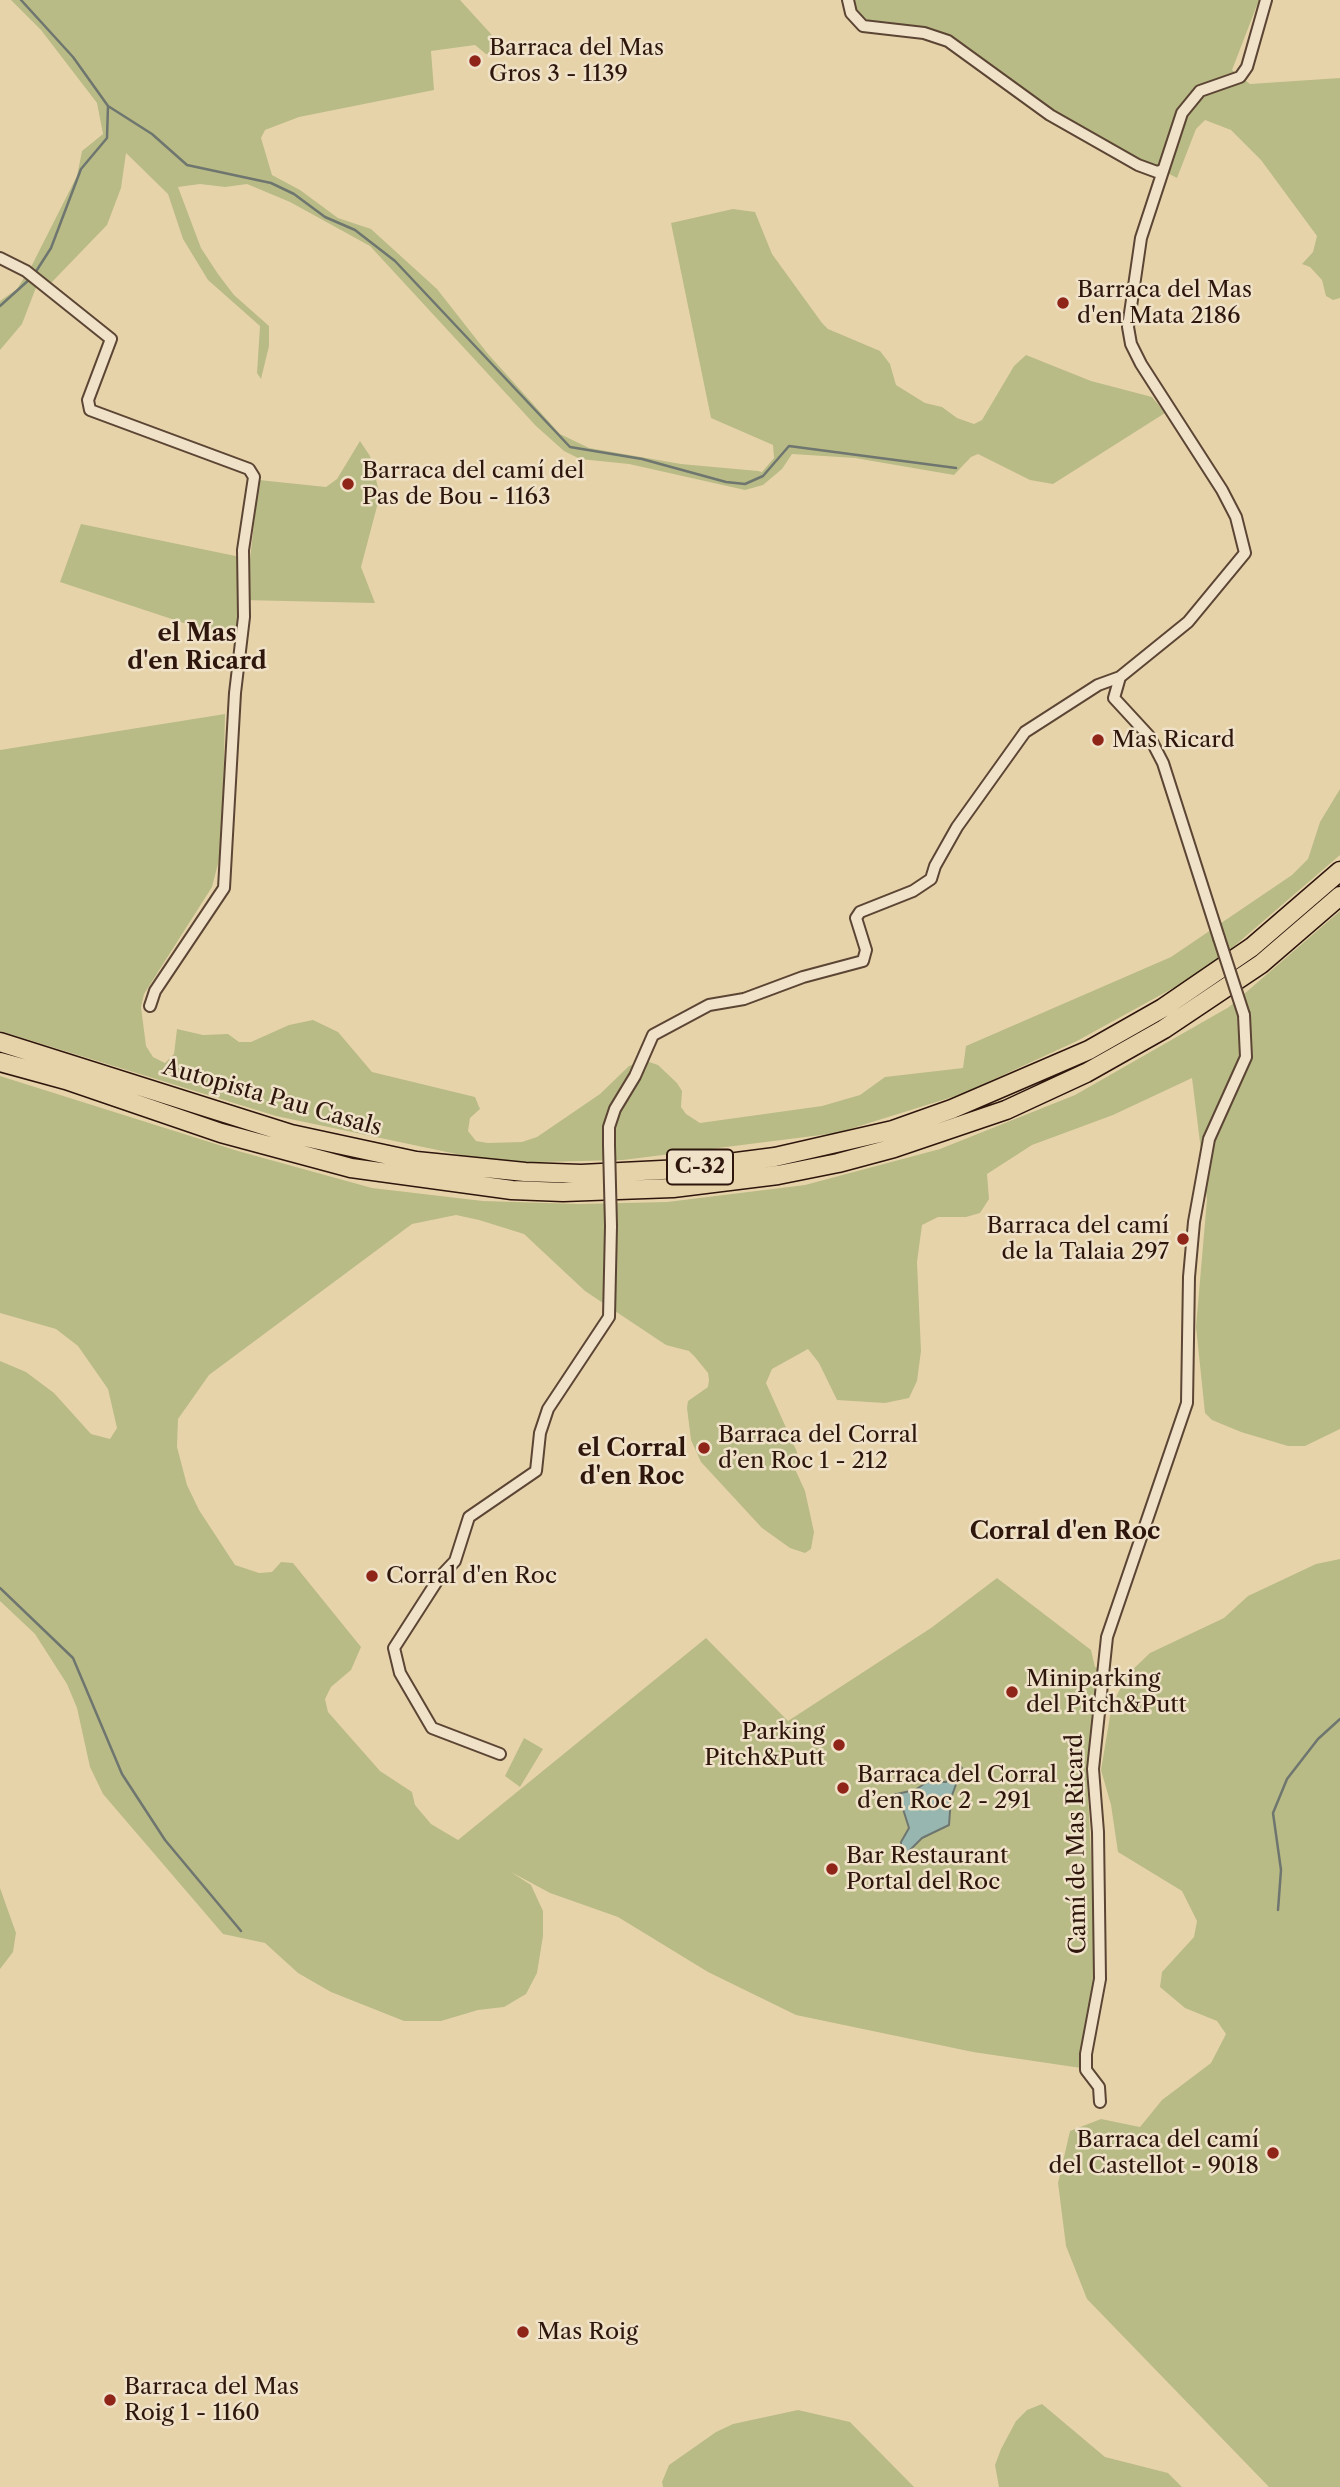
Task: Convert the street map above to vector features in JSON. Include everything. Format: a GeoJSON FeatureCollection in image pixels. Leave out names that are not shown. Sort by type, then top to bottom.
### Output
{"type":"FeatureCollection","features":[{"type":"Feature","properties":{"kind":"highway","name":"Autopista Pau Casals"},"geometry":{"type":"LineString","coordinates":[[0,1042],[291,1134],[416,1161],[525,1172],[581,1174],[682,1169],[748,1161],[835,1145],[892,1130],[952,1110],[1079,1055],[1163,1008],[1252,947],[1340,871]]}},
{"type":"Feature","properties":{"kind":"highway","name":"Autopista Pau Casals"},"geometry":{"type":"LineString","coordinates":[[0,1062],[66,1080],[222,1133],[351,1168],[512,1190],[564,1192],[673,1188],[778,1175],[894,1148],[1006,1110],[1086,1073],[1164,1028],[1261,964],[1340,896]]}},
{"type":"Feature","properties":{"kind":"street"},"geometry":{"type":"LineString","coordinates":[[848,0],[851,13],[863,26],[924,33],[948,41],[1050,115],[1138,165],[1157,172],[1163,170]]}},
{"type":"Feature","properties":{"kind":"street"},"geometry":{"type":"LineString","coordinates":[[500,1754],[432,1728],[400,1673],[394,1648],[439,1578],[455,1561],[469,1517],[536,1471],[540,1433],[548,1409],[609,1317],[609,1127],[615,1109],[635,1076],[653,1035],[709,1004],[744,999],[803,977],[863,961],[866,950],[856,918],[860,912],[912,891],[931,879],[935,866],[957,827],[1024,732],[1098,685],[1120,677],[1188,622],[1245,553],[1236,517],[1222,489],[1141,364],[1131,344],[1128,327],[1136,258],[1182,113],[1190,101],[1208,87],[1240,77],[1247,66],[1266,0]]}},
{"type":"Feature","properties":{"kind":"street"},"geometry":{"type":"LineString","coordinates":[[0,258],[26,271],[111,339],[88,400],[90,410],[249,469],[254,477],[243,550],[244,617],[235,693],[224,888],[155,991],[150,1006]]}},
{"type":"Feature","properties":{"kind":"street","name":"Camí de Mas Ricard"},"geometry":{"type":"LineString","coordinates":[[1100,2102],[1099,2087],[1086,2070],[1086,2054],[1100,1979],[1098,1832],[1093,1769],[1107,1637],[1187,1403],[1189,1277],[1194,1222],[1209,1139],[1246,1058],[1244,1015],[1163,763],[1149,736],[1114,698],[1120,677]]}},
{"type":"Feature","properties":{"kind":"green space"},"geometry":{"type":"Polygon","coordinates":[[[11,0],[460,0],[491,34],[499,50],[495,56],[486,54],[475,45],[431,51],[434,90],[299,117],[265,130],[261,138],[272,175],[300,190],[338,218],[371,229],[437,289],[488,354],[560,434],[589,448],[681,464],[762,472],[774,458],[773,445],[711,418],[671,223],[733,209],[755,212],[772,254],[822,323],[828,329],[880,351],[890,364],[896,385],[925,403],[942,407],[957,418],[974,424],[982,420],[1014,366],[1026,355],[1091,381],[1152,397],[1165,413],[1053,484],[1030,480],[978,454],[971,457],[954,475],[855,458],[792,454],[782,469],[763,485],[745,490],[629,464],[580,459],[564,451],[536,426],[370,246],[290,202],[247,184],[178,187],[201,248],[218,274],[234,295],[269,326],[269,346],[261,379],[257,373],[260,326],[208,280],[183,239],[168,194],[126,153],[121,188],[107,225],[52,282],[37,285],[22,324],[0,350],[0,301],[17,289],[31,267],[77,176],[82,151],[103,134],[97,103],[41,30],[11,0]]]}},
{"type":"Feature","properties":{"kind":"green space"},"geometry":{"type":"Polygon","coordinates":[[[851,0],[1259,0],[1232,70],[1250,84],[1340,78],[1340,298],[1333,300],[1326,296],[1322,280],[1310,267],[1302,264],[1313,252],[1317,236],[1261,160],[1231,130],[1205,120],[1196,129],[1177,178],[1048,111],[941,33],[860,20],[851,0]]]}},
{"type":"Feature","properties":{"kind":"green space"},"geometry":{"type":"Polygon","coordinates":[[[360,441],[370,456],[380,495],[361,567],[375,603],[241,600],[235,640],[60,582],[81,524],[250,559],[259,480],[326,487],[337,479],[360,441]]]}},
{"type":"Feature","properties":{"kind":"green space"},"geometry":{"type":"Polygon","coordinates":[[[225,714],[222,848],[212,887],[144,994],[141,1007],[146,1046],[153,1057],[165,1063],[174,1054],[177,1029],[203,1035],[228,1034],[239,1042],[251,1042],[289,1025],[313,1020],[338,1032],[372,1072],[475,1097],[480,1109],[470,1118],[468,1131],[476,1141],[488,1143],[522,1142],[537,1137],[600,1094],[629,1066],[643,1060],[658,1065],[677,1083],[682,1091],[681,1107],[686,1114],[700,1123],[822,1106],[860,1095],[885,1077],[963,1068],[966,1046],[1171,957],[1292,875],[1308,859],[1320,822],[1340,789],[1340,855],[1232,948],[1186,981],[1077,1041],[962,1094],[837,1133],[623,1160],[499,1163],[276,1116],[0,1031],[0,750],[225,714]]]}},
{"type":"Feature","properties":{"kind":"green space"},"geometry":{"type":"Polygon","coordinates":[[[1340,911],[1340,1429],[1305,1446],[1288,1446],[1241,1432],[1212,1420],[1205,1413],[1196,1327],[1207,1199],[1192,1078],[1113,1115],[1032,1145],[987,1174],[989,1199],[980,1213],[966,1217],[938,1217],[922,1225],[917,1262],[921,1351],[917,1381],[909,1398],[885,1403],[837,1400],[819,1363],[808,1349],[772,1369],[766,1383],[797,1452],[795,1469],[805,1491],[814,1532],[811,1549],[805,1553],[790,1548],[762,1528],[701,1462],[691,1440],[687,1408],[688,1401],[708,1387],[709,1380],[708,1373],[689,1351],[666,1345],[585,1291],[524,1234],[456,1215],[412,1224],[209,1375],[178,1419],[177,1447],[187,1485],[199,1510],[235,1565],[259,1573],[272,1572],[281,1562],[293,1563],[361,1647],[351,1670],[331,1687],[325,1699],[328,1712],[380,1771],[412,1792],[415,1805],[431,1824],[458,1840],[706,1638],[788,1721],[931,1628],[997,1578],[1091,1650],[1095,1667],[1105,1670],[1087,1776],[1098,1992],[1081,2068],[973,2052],[796,2015],[708,1972],[618,1917],[550,1893],[511,1872],[531,1885],[543,1911],[543,1936],[537,1973],[526,1994],[504,2007],[478,2010],[441,2021],[404,2021],[331,1992],[298,1973],[265,1943],[223,1934],[103,1794],[90,1767],[77,1708],[67,1684],[35,1634],[0,1601],[0,1361],[26,1372],[54,1393],[91,1434],[110,1439],[117,1428],[108,1389],[78,1346],[56,1329],[0,1313],[0,1076],[238,1151],[372,1188],[483,1201],[579,1204],[667,1202],[805,1185],[940,1149],[1075,1095],[1229,1007],[1340,911]]]}},
{"type":"Feature","properties":{"kind":"green space"},"geometry":{"type":"Polygon","coordinates":[[[1340,1559],[1340,2487],[1269,2487],[1087,2299],[1066,2246],[1058,2183],[1070,2131],[1101,2119],[1140,2127],[1162,2100],[1211,2063],[1226,2034],[1217,2021],[1185,2008],[1160,1987],[1162,1972],[1194,1937],[1197,1921],[1182,1891],[1118,1852],[1111,1805],[1101,1770],[1111,1710],[1118,1693],[1128,1674],[1150,1653],[1224,1618],[1248,1596],[1316,1564],[1340,1559]]]}},
{"type":"Feature","properties":{"kind":"green space"},"geometry":{"type":"Polygon","coordinates":[[[524,1738],[543,1749],[520,1787],[505,1776],[524,1738]]]}},
{"type":"Feature","properties":{"kind":"green space"},"geometry":{"type":"Polygon","coordinates":[[[0,1888],[16,1933],[13,1952],[0,1969],[0,1888]]]}},
{"type":"Feature","properties":{"kind":"green space"},"geometry":{"type":"Polygon","coordinates":[[[1042,2404],[1105,2457],[1168,2473],[1182,2487],[999,2487],[995,2465],[1001,2449],[1016,2421],[1027,2410],[1042,2404]]]}},
{"type":"Feature","properties":{"kind":"green space"},"geometry":{"type":"Polygon","coordinates":[[[798,2410],[850,2422],[914,2487],[663,2487],[662,2482],[669,2465],[716,2432],[733,2424],[798,2410]]]}},
{"type":"Feature","properties":{"kind":"water"},"geometry":{"type":"Polygon","coordinates":[[[957,1763],[962,1768],[951,1798],[949,1825],[922,1838],[906,1854],[901,1852],[901,1842],[909,1828],[903,1809],[894,1803],[892,1795],[915,1790],[927,1782],[946,1782],[957,1763]]]}},
{"type":"Feature","properties":{"kind":"waterway"},"geometry":{"type":"LineString","coordinates":[[21,0],[73,57],[108,106],[107,138],[81,169],[51,248],[35,273]]}},
{"type":"Feature","properties":{"kind":"waterway"},"geometry":{"type":"LineString","coordinates":[[108,106],[152,134],[187,165],[271,183],[294,194],[325,217],[355,230],[395,261],[570,447],[642,459],[726,482],[745,484],[763,476],[789,446],[956,468]]}},
{"type":"Feature","properties":{"kind":"waterway"},"geometry":{"type":"LineString","coordinates":[[0,306],[31,278]]}},
{"type":"Feature","properties":{"kind":"waterway"},"geometry":{"type":"LineString","coordinates":[[0,1588],[73,1658],[122,1774],[165,1840],[241,1931]]}},
{"type":"Feature","properties":{"kind":"waterway"},"geometry":{"type":"LineString","coordinates":[[1278,1910],[1281,1870],[1273,1813],[1287,1779],[1318,1739],[1340,1719]]}},
{"type":"Feature","properties":{"kind":"place","name":"Barraca del Mas Gros 3 - 1139"},"geometry":{"type":"Point","coordinates":[475,61]}},
{"type":"Feature","properties":{"kind":"place","name":"Barraca del Mas d'en Mata 2186"},"geometry":{"type":"Point","coordinates":[1063,303]}},
{"type":"Feature","properties":{"kind":"place","name":"Barraca del camí del Pas de Bou - 1163"},"geometry":{"type":"Point","coordinates":[348,484]}},
{"type":"Feature","properties":{"kind":"place","name":"Mas Ricard"},"geometry":{"type":"Point","coordinates":[1098,740]}},
{"type":"Feature","properties":{"kind":"place","name":"Barraca del camí de la Talaia 297"},"geometry":{"type":"Point","coordinates":[1183,1239]}},
{"type":"Feature","properties":{"kind":"place","name":"Barraca del Corral d’en Roc 1 - 212"},"geometry":{"type":"Point","coordinates":[704,1448]}},
{"type":"Feature","properties":{"kind":"place","name":"Corral d'en Roc"},"geometry":{"type":"Point","coordinates":[372,1576]}},
{"type":"Feature","properties":{"kind":"place","name":"Miniparking del Pitch&Putt"},"geometry":{"type":"Point","coordinates":[1012,1692]}},
{"type":"Feature","properties":{"kind":"place","name":"Parking Pitch&Putt"},"geometry":{"type":"Point","coordinates":[839,1745]}},
{"type":"Feature","properties":{"kind":"place","name":"Barraca del Corral d’en Roc 2 - 291"},"geometry":{"type":"Point","coordinates":[843,1788]}},
{"type":"Feature","properties":{"kind":"place","name":"Bar Restaurant Portal del Roc"},"geometry":{"type":"Point","coordinates":[832,1869]}},
{"type":"Feature","properties":{"kind":"place","name":"Barraca del camí del Castellot - 9018"},"geometry":{"type":"Point","coordinates":[1273,2153]}},
{"type":"Feature","properties":{"kind":"place","name":"Mas Roig"},"geometry":{"type":"Point","coordinates":[523,2332]}},
{"type":"Feature","properties":{"kind":"place","name":"Barraca del Mas Roig 1 - 1160"},"geometry":{"type":"Point","coordinates":[110,2400]}},
{"type":"Feature","properties":{"kind":"district","name":"el Mas d'en Ricard"},"geometry":{"type":"Point","coordinates":[197,648]}},
{"type":"Feature","properties":{"kind":"district","name":"el Corral d'en Roc"},"geometry":{"type":"Point","coordinates":[632,1463]}},
{"type":"Feature","properties":{"kind":"district","name":"Corral d'en Roc"},"geometry":{"type":"Point","coordinates":[1065,1532]}}]}
